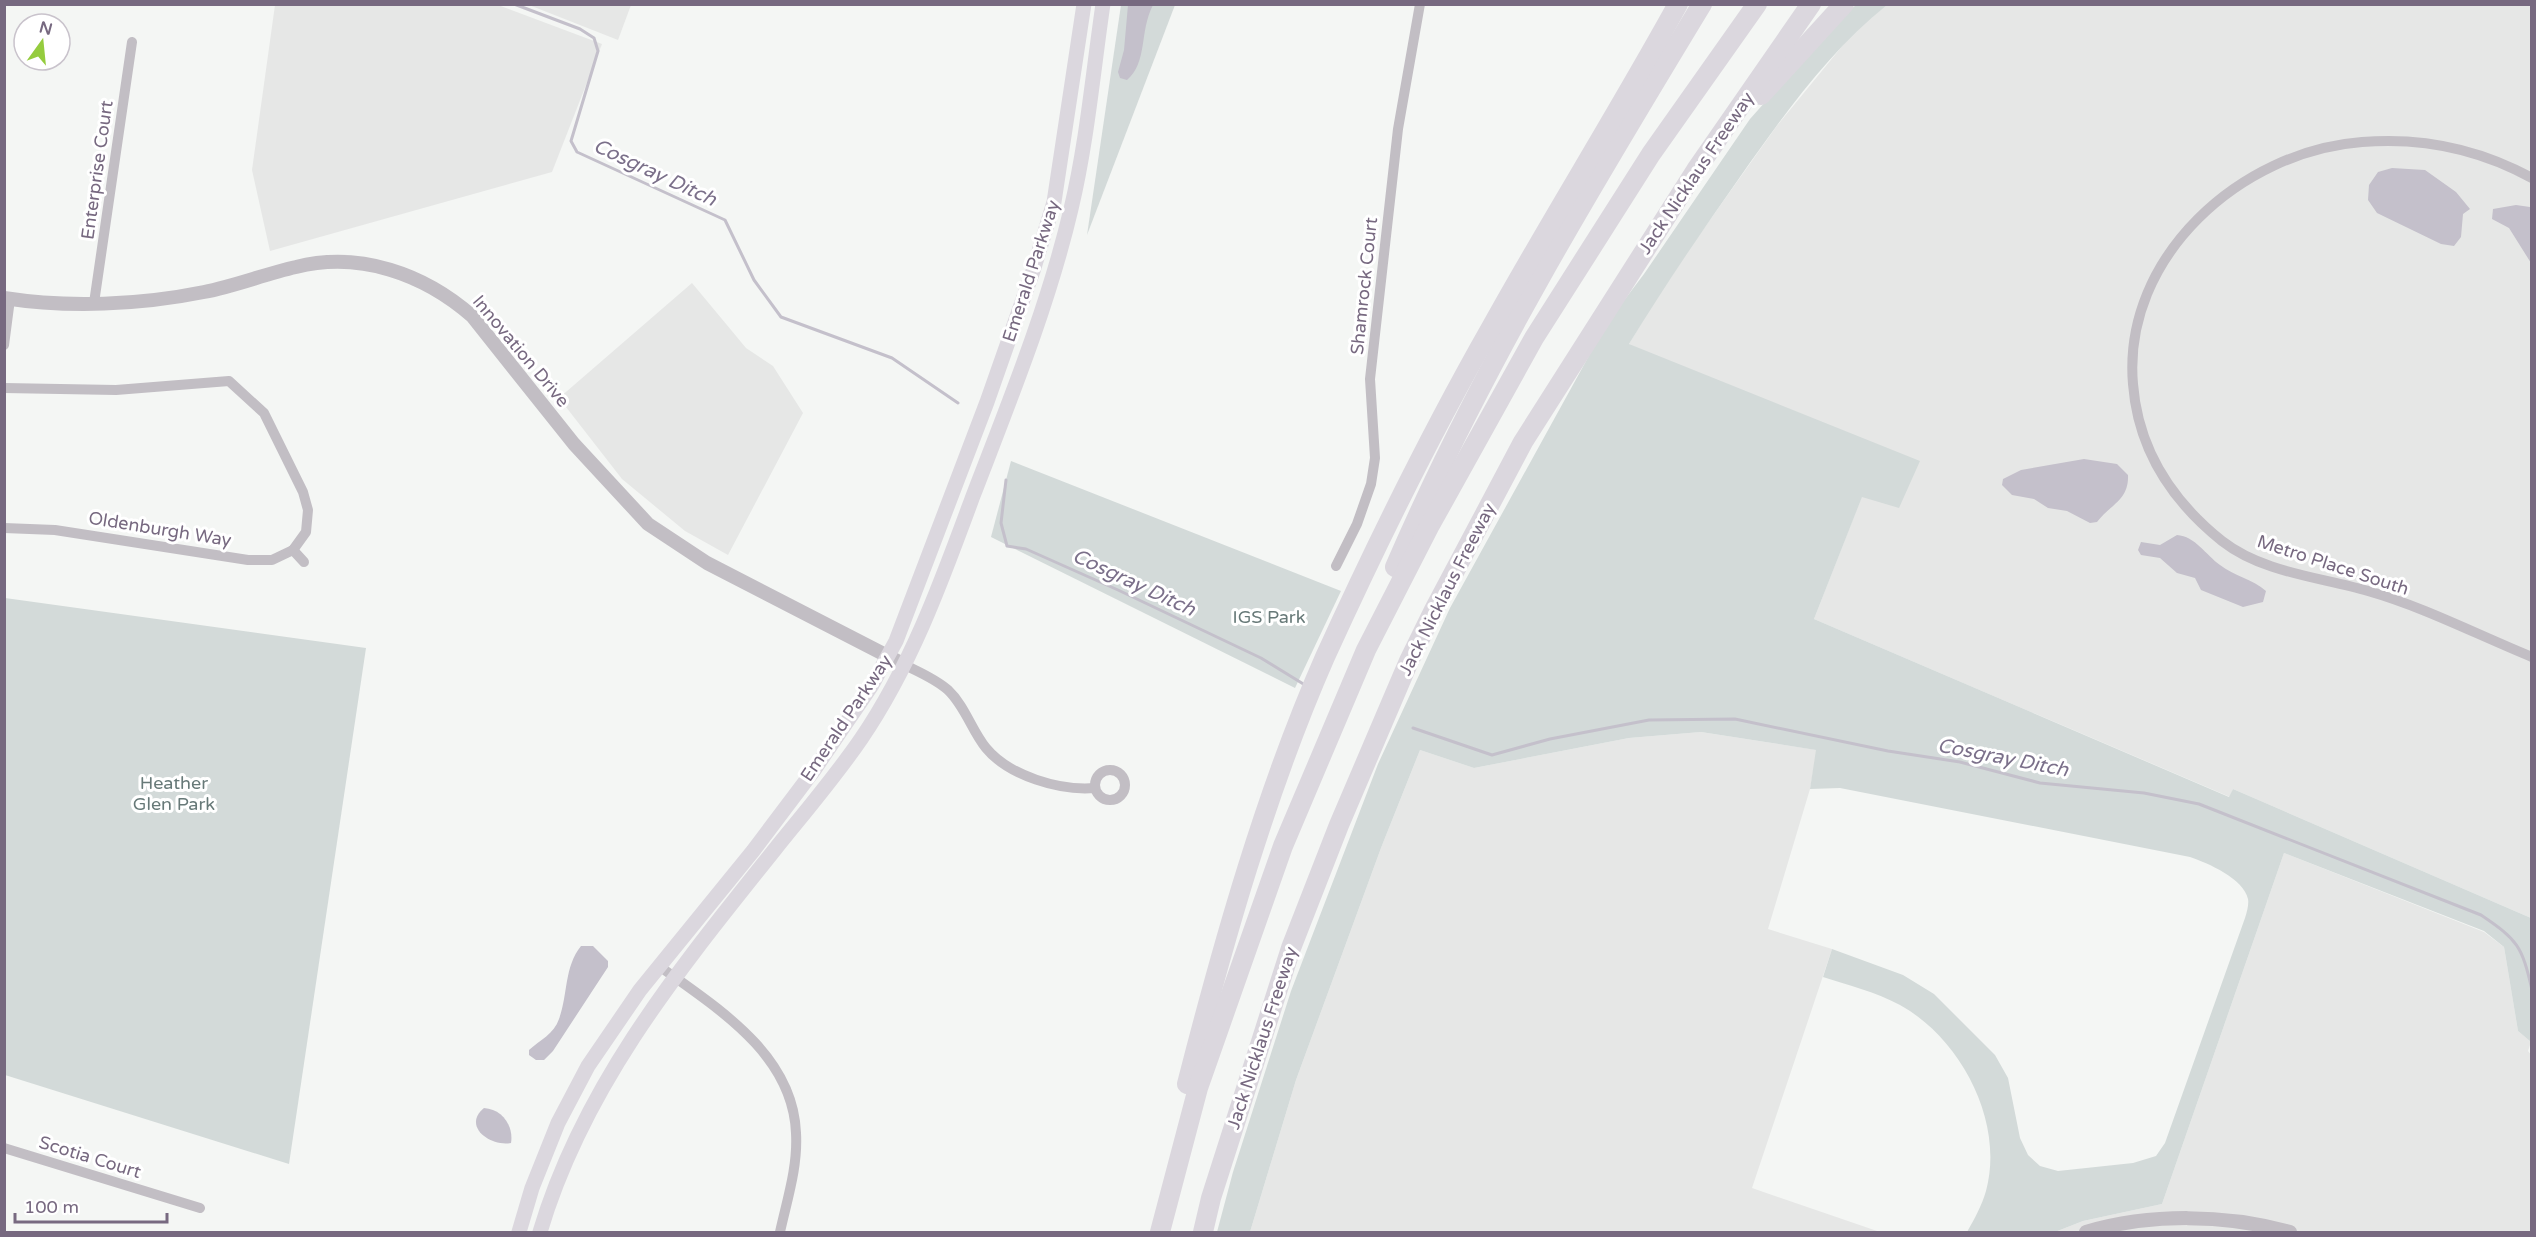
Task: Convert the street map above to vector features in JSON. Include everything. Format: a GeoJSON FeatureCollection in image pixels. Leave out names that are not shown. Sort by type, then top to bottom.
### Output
{"type":"FeatureCollection","features":[{"type":"Feature","properties":{"kind":"highway"},"geometry":{"type":"LineString","coordinates":[[1151,1233],[1201,1028],[1244,884],[1295,730],[1325,659],[1374,553],[1490,328],[1678,4]]}},
{"type":"Feature","properties":{"kind":"highway"},"geometry":{"type":"LineString","coordinates":[[1332,729],[1368,630],[1452,443],[1564,235],[1702,4]]}},
{"type":"Feature","properties":{"kind":"highway"},"geometry":{"type":"LineString","coordinates":[[1160,1233],[1198,1088],[1283,846],[1366,650],[1429,527],[1534,338],[1652,154],[1757,4]]}},
{"type":"Feature","properties":{"kind":"highway","name":"Jack Nicklaus Freeway"},"geometry":{"type":"LineString","coordinates":[[1203,1233],[1215,1186],[1291,948],[1339,825],[1409,661],[1523,442],[1683,190],[1811,4]]}},
{"type":"Feature","properties":{"kind":"highway"},"geometry":{"type":"LineString","coordinates":[[1683,190],[1774,79],[1845,4]]}},
{"type":"Feature","properties":{"kind":"main road","name":"Emerald Parkway"},"geometry":{"type":"LineString","coordinates":[[519,1233],[532,1188],[572,1094],[614,1026],[814,770],[888,657],[910,610],[987,402],[1054,202],[1084,4]]}},
{"type":"Feature","properties":{"kind":"main road","name":"Emerald Parkway"},"geometry":{"type":"LineString","coordinates":[[540,1233],[563,1162],[607,1076],[674,976],[848,756],[887,698],[926,620],[1053,277],[1072,207],[1103,4]]}},
{"type":"Feature","properties":{"kind":"street","name":"Shamrock Court"},"geometry":{"type":"LineString","coordinates":[[1336,566],[1357,524],[1371,484],[1374,467],[1370,379],[1398,129],[1420,4]]}},
{"type":"Feature","properties":{"kind":"street","name":"Enterprise Court"},"geometry":{"type":"LineString","coordinates":[[94,303],[132,42]]}},
{"type":"Feature","properties":{"kind":"street","name":"Metro Place South"},"geometry":{"type":"LineString","coordinates":[[2532,178],[2472,152],[2431,143],[2359,142],[2307,153],[2253,177],[2210,206],[2174,245],[2147,289],[2135,327],[2132,350],[2133,386],[2138,423],[2158,470],[2193,516],[2224,543],[2267,565],[2369,591],[2532,657]]}},
{"type":"Feature","properties":{"kind":"street","name":"Innovation Drive"},"geometry":{"type":"LineString","coordinates":[[7,298],[94,303],[146,300],[204,292],[297,266],[324,262],[388,268],[417,279],[456,302],[472,316],[581,452],[648,524],[706,563],[904,665]]}},
{"type":"Feature","properties":{"kind":"street"},"geometry":{"type":"LineString","coordinates":[[4,345],[7,298]]}},
{"type":"Feature","properties":{"kind":"street"},"geometry":{"type":"LineString","coordinates":[[4,388],[116,390],[229,381],[264,413],[303,492],[308,510],[306,532],[293,550],[304,562]]}},
{"type":"Feature","properties":{"kind":"street","name":"Oldenburgh Way"},"geometry":{"type":"LineString","coordinates":[[4,528],[55,530],[248,560],[272,560],[293,550]]}},
{"type":"Feature","properties":{"kind":"street"},"geometry":{"type":"LineString","coordinates":[[904,665],[950,691],[985,747],[997,759],[1020,772],[1064,787],[1095,788]]}},
{"type":"Feature","properties":{"kind":"street"},"geometry":{"type":"LineString","coordinates":[[659,966],[758,1045],[781,1076],[789,1095],[796,1133],[796,1151],[780,1233]]}},
{"type":"Feature","properties":{"kind":"street","name":"Scotia Court"},"geometry":{"type":"LineString","coordinates":[[4,1148],[200,1208]]}},
{"type":"Feature","properties":{"kind":"street"},"geometry":{"type":"LineString","coordinates":[[2086,1233],[2145,1221],[2200,1219],[2235,1221],[2290,1233]]}},
{"type":"Feature","properties":{"kind":"shaded area"},"geometry":{"type":"Polygon","coordinates":[[[275,5],[498,5],[602,44],[552,172],[270,251],[252,170],[275,5]]]}},
{"type":"Feature","properties":{"kind":"shaded area"},"geometry":{"type":"Polygon","coordinates":[[[529,5],[631,5],[618,40],[529,5]]]}},
{"type":"Feature","properties":{"kind":"shaded area"},"geometry":{"type":"Polygon","coordinates":[[[1128,5],[1153,5],[1138,64],[1134,73],[1127,80],[1120,78],[1118,72],[1124,50],[1128,5]]]}},
{"type":"Feature","properties":{"kind":"shaded area"},"geometry":{"type":"Polygon","coordinates":[[[1887,5],[2531,5],[2531,918],[2233,789],[2230,797],[1814,619],[1862,496],[1629,344],[1668,279],[1776,127],[1857,28],[1887,5]]]}},
{"type":"Feature","properties":{"kind":"shaded area"},"geometry":{"type":"Polygon","coordinates":[[[2392,168],[2425,170],[2456,192],[2470,209],[2463,214],[2461,237],[2454,246],[2441,244],[2377,213],[2368,200],[2369,185],[2378,172],[2392,168]]]}},
{"type":"Feature","properties":{"kind":"shaded area"},"geometry":{"type":"Polygon","coordinates":[[[2516,205],[2530,207],[2531,263],[2509,228],[2492,219],[2493,209],[2516,205]]]}},
{"type":"Feature","properties":{"kind":"shaded area"},"geometry":{"type":"Polygon","coordinates":[[[692,283],[746,348],[773,366],[803,413],[728,555],[685,531],[622,479],[559,398],[692,283]]]}},
{"type":"Feature","properties":{"kind":"shaded area"},"geometry":{"type":"Polygon","coordinates":[[[2084,459],[2117,464],[2128,475],[2126,490],[2097,522],[2090,523],[2067,511],[2048,508],[2034,499],[2012,495],[2002,485],[2003,479],[2021,470],[2084,459]]]}},
{"type":"Feature","properties":{"kind":"shaded area"},"geometry":{"type":"Polygon","coordinates":[[[2177,535],[2195,542],[2225,569],[2261,587],[2266,591],[2263,602],[2243,607],[2201,590],[2195,578],[2177,573],[2160,558],[2141,555],[2138,550],[2141,542],[2160,545],[2177,535]]]}},
{"type":"Feature","properties":{"kind":"shaded area"},"geometry":{"type":"Polygon","coordinates":[[[1701,732],[1817,750],[1810,789],[1768,929],[1832,949],[1752,1188],[1880,1232],[1250,1232],[1296,1080],[1381,848],[1420,750],[1474,768],[1629,738],[1701,732]]]}},
{"type":"Feature","properties":{"kind":"shaded area"},"geometry":{"type":"Polygon","coordinates":[[[2284,853],[2484,932],[2504,947],[2518,1031],[2531,1042],[2528,1051],[2532,1056],[2531,1232],[2055,1232],[2083,1221],[2162,1204],[2284,853]]]}},
{"type":"Feature","properties":{"kind":"shaded area"},"geometry":{"type":"Polygon","coordinates":[[[581,946],[593,946],[608,961],[608,967],[553,1051],[544,1060],[536,1060],[529,1055],[529,1050],[550,1033],[557,1024],[569,972],[581,946]]]}},
{"type":"Feature","properties":{"kind":"shaded area"},"geometry":{"type":"Polygon","coordinates":[[[484,1108],[501,1115],[509,1125],[511,1143],[495,1142],[481,1134],[476,1122],[484,1108]]]}},
{"type":"Feature","properties":{"kind":"green space"},"geometry":{"type":"Polygon","coordinates":[[[1121,5],[1175,5],[1087,235],[1121,5]]]}},
{"type":"Feature","properties":{"kind":"green space"},"geometry":{"type":"Polygon","coordinates":[[[1856,5],[1887,5],[1826,64],[1790,108],[1697,239],[1629,344],[1920,461],[1899,508],[1862,497],[1814,619],[2229,797],[2233,789],[2531,918],[2531,1042],[2518,1031],[2504,947],[2484,931],[2284,853],[2162,1204],[2083,1221],[2055,1232],[1967,1232],[1986,1191],[1990,1164],[1989,1137],[1983,1110],[1973,1084],[1959,1060],[1922,1020],[1900,1005],[1881,996],[1823,977],[1832,949],[1903,975],[1934,994],[1995,1055],[2008,1078],[2020,1138],[2028,1155],[2040,1166],[2058,1171],[2133,1163],[2156,1156],[2165,1143],[2248,908],[2248,899],[2240,885],[2224,873],[2190,857],[1840,788],[1810,789],[1816,750],[1701,732],[1629,738],[1474,768],[1420,750],[1381,848],[1296,1080],[1250,1232],[1217,1232],[1233,1172],[1291,991],[1378,764],[1450,608],[1607,323],[1644,274],[1750,119],[1839,19],[1856,5]]]}},
{"type":"Feature","properties":{"kind":"green space","name":"IGS Park"},"geometry":{"type":"Polygon","coordinates":[[[1011,461],[1341,591],[1295,688],[991,537],[1011,461]]]}},
{"type":"Feature","properties":{"kind":"green space","name":"Heather Glen Park"},"geometry":{"type":"Polygon","coordinates":[[[5,598],[366,648],[289,1164],[5,1075],[5,598]]]}},
{"type":"Feature","properties":{"kind":"waterway","name":"Cosgray Ditch"},"geometry":{"type":"LineString","coordinates":[[514,4],[580,29],[594,38],[598,51],[571,141],[577,152],[725,220],[754,280],[781,317],[892,358],[958,403]]}},
{"type":"Feature","properties":{"kind":"waterway","name":"Cosgray Ditch"},"geometry":{"type":"LineString","coordinates":[[1006,480],[1001,523],[1007,546],[1026,549],[1118,590],[1261,658],[1305,685]]}},
{"type":"Feature","properties":{"kind":"waterway","name":"Cosgray Ditch"},"geometry":{"type":"LineString","coordinates":[[1413,728],[1492,755],[1550,739],[1649,720],[1735,719],[1888,751],[1960,762],[2040,783],[2144,793],[2199,804],[2481,915],[2517,945],[2525,963],[2532,990]]}}]}
